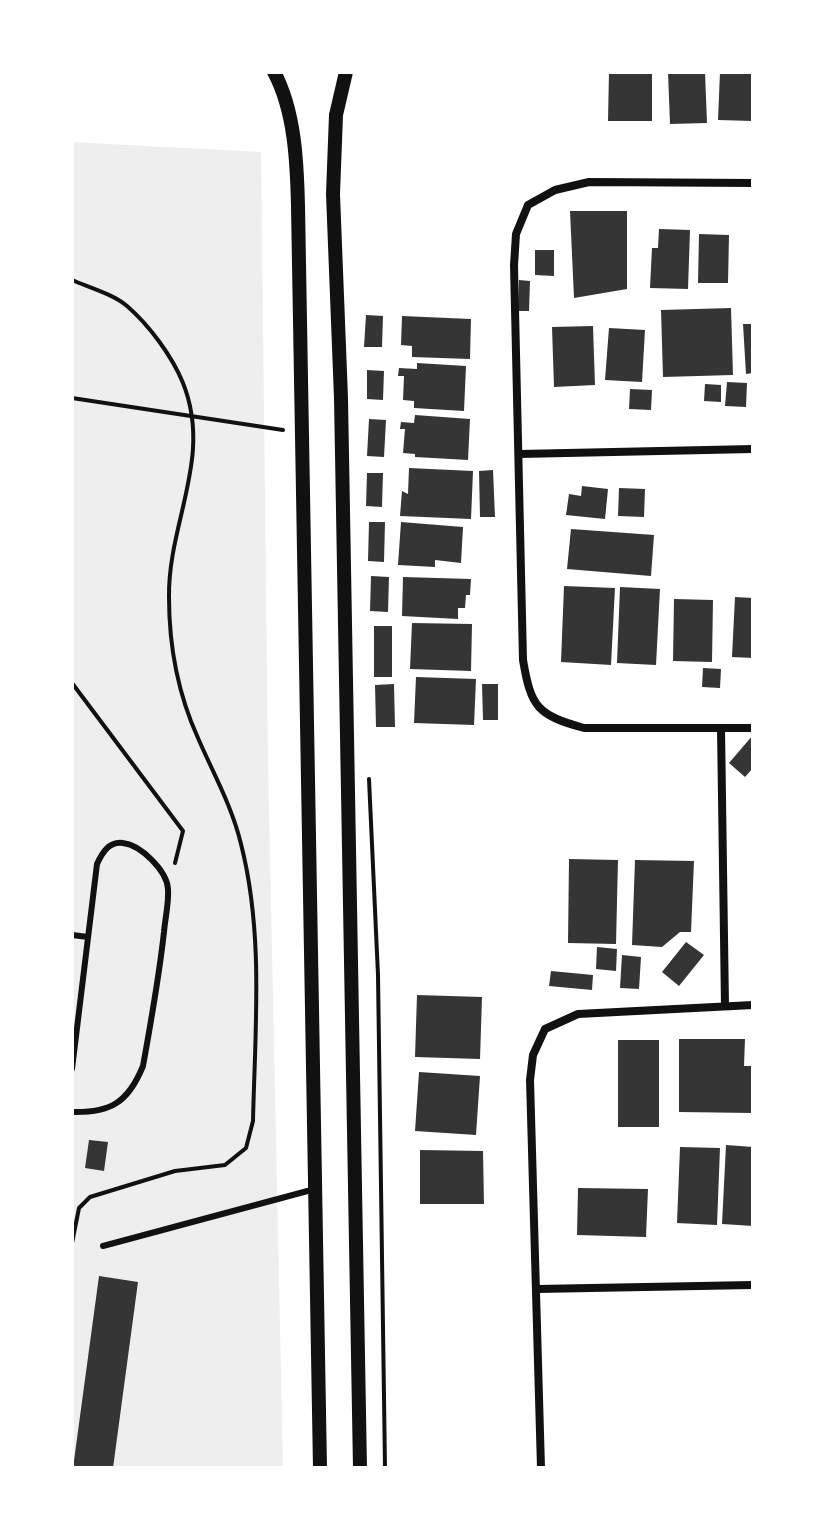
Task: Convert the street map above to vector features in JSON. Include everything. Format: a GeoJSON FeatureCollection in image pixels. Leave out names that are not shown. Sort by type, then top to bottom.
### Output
{"type":"FeatureCollection","features":[{"type":"Feature","properties":{"kind":"street"},"geometry":{"type":"LineString","coordinates":[[346,72],[336,115],[333,194],[341,398],[360,1468]]}},
{"type":"Feature","properties":{"kind":"street"},"geometry":{"type":"LineString","coordinates":[[276,74],[290,124],[297,172],[320,1468]]}},
{"type":"Feature","properties":{"kind":"street"},"geometry":{"type":"LineString","coordinates":[[753,183],[589,182],[555,190],[528,205],[516,234],[514,265],[523,660],[528,690],[540,710],[560,721],[584,728],[753,728]]}},
{"type":"Feature","properties":{"kind":"street"},"geometry":{"type":"LineString","coordinates":[[520,454],[753,449]]}},
{"type":"Feature","properties":{"kind":"street"},"geometry":{"type":"LineString","coordinates":[[721,728],[725,1006]]}},
{"type":"Feature","properties":{"kind":"street"},"geometry":{"type":"LineString","coordinates":[[541,1468],[530,1080],[533,1055],[545,1029],[578,1014],[753,1005]]}},
{"type":"Feature","properties":{"kind":"street"},"geometry":{"type":"LineString","coordinates":[[537,1289],[753,1285]]}},
{"type":"Feature","properties":{"kind":"lane"},"geometry":{"type":"LineString","coordinates":[[72,1069],[97,864],[109,846],[120,842],[132,845],[159,869],[169,887],[159,974],[143,1066],[138,1080],[123,1099],[111,1107],[97,1113],[72,1112]]}},
{"type":"Feature","properties":{"kind":"lane"},"geometry":{"type":"LineString","coordinates":[[72,935],[88,937]]}},
{"type":"Feature","properties":{"kind":"lane"},"geometry":{"type":"LineString","coordinates":[[103,1246],[315,1189]]}},
{"type":"Feature","properties":{"kind":"path"},"geometry":{"type":"LineString","coordinates":[[72,280],[125,304],[164,349],[183,383],[192,416],[194,448],[191,481],[178,521],[169,570],[169,631],[182,697],[223,789],[241,844],[256,935],[253,1121],[246,1148],[225,1165],[175,1171],[90,1197],[79,1208],[72,1243]]}},
{"type":"Feature","properties":{"kind":"path"},"geometry":{"type":"LineString","coordinates":[[72,398],[302,432]]}},
{"type":"Feature","properties":{"kind":"path"},"geometry":{"type":"LineString","coordinates":[[72,683],[183,831],[169,887]]}},
{"type":"Feature","properties":{"kind":"path"},"geometry":{"type":"LineString","coordinates":[[369,771],[378,975],[385,1468]]}},
{"type":"Feature","properties":{"kind":"shaded area"},"geometry":{"type":"Polygon","coordinates":[[[72,142],[261,152],[268,762],[283,1468],[72,1468],[72,142]]]}},
{"type":"Feature","properties":{"kind":"building"},"geometry":{"type":"Polygon","coordinates":[[[609,72],[652,72],[652,121],[608,121],[609,72]]]}},
{"type":"Feature","properties":{"kind":"building"},"geometry":{"type":"Polygon","coordinates":[[[668,72],[705,72],[707,123],[670,124],[668,72]]]}},
{"type":"Feature","properties":{"kind":"building"},"geometry":{"type":"Polygon","coordinates":[[[720,72],[753,72],[753,121],[718,120],[720,72]]]}},
{"type":"Feature","properties":{"kind":"building"},"geometry":{"type":"Polygon","coordinates":[[[570,211],[627,211],[627,289],[574,298],[570,211]]]}},
{"type":"Feature","properties":{"kind":"building"},"geometry":{"type":"Polygon","coordinates":[[[659,229],[690,230],[688,289],[650,288],[652,248],[658,248],[659,229]]]}},
{"type":"Feature","properties":{"kind":"building"},"geometry":{"type":"Polygon","coordinates":[[[699,234],[729,235],[728,283],[698,283],[699,234]]]}},
{"type":"Feature","properties":{"kind":"building"},"geometry":{"type":"Polygon","coordinates":[[[535,250],[554,250],[554,276],[535,275],[535,250]]]}},
{"type":"Feature","properties":{"kind":"building"},"geometry":{"type":"Polygon","coordinates":[[[519,280],[530,281],[529,311],[518,311],[519,280]]]}},
{"type":"Feature","properties":{"kind":"building"},"geometry":{"type":"Polygon","coordinates":[[[731,308],[733,375],[663,377],[661,310],[731,308]]]}},
{"type":"Feature","properties":{"kind":"building"},"geometry":{"type":"Polygon","coordinates":[[[366,315],[383,316],[382,347],[364,347],[366,315]]]}},
{"type":"Feature","properties":{"kind":"building"},"geometry":{"type":"Polygon","coordinates":[[[402,316],[471,319],[470,359],[412,357],[412,346],[401,345],[402,316]]]}},
{"type":"Feature","properties":{"kind":"building"},"geometry":{"type":"Polygon","coordinates":[[[743,324],[753,324],[753,373],[746,374],[743,324]]]}},
{"type":"Feature","properties":{"kind":"building"},"geometry":{"type":"Polygon","coordinates":[[[593,326],[595,385],[554,387],[552,327],[593,326]]]}},
{"type":"Feature","properties":{"kind":"building"},"geometry":{"type":"Polygon","coordinates":[[[609,328],[645,330],[642,382],[605,380],[609,328]]]}},
{"type":"Feature","properties":{"kind":"building"},"geometry":{"type":"Polygon","coordinates":[[[417,363],[466,366],[464,411],[414,408],[414,401],[403,400],[404,376],[398,376],[399,368],[417,369],[417,363]]]}},
{"type":"Feature","properties":{"kind":"building"},"geometry":{"type":"Polygon","coordinates":[[[367,370],[384,371],[383,400],[367,399],[367,370]]]}},
{"type":"Feature","properties":{"kind":"building"},"geometry":{"type":"Polygon","coordinates":[[[727,382],[747,383],[746,407],[725,406],[727,382]]]}},
{"type":"Feature","properties":{"kind":"building"},"geometry":{"type":"Polygon","coordinates":[[[705,384],[721,385],[721,402],[704,401],[705,384]]]}},
{"type":"Feature","properties":{"kind":"building"},"geometry":{"type":"Polygon","coordinates":[[[630,389],[652,390],[651,410],[629,409],[630,389]]]}},
{"type":"Feature","properties":{"kind":"building"},"geometry":{"type":"Polygon","coordinates":[[[415,415],[470,419],[468,460],[415,457],[415,454],[403,453],[405,429],[400,429],[401,422],[414,423],[415,415]]]}},
{"type":"Feature","properties":{"kind":"building"},"geometry":{"type":"Polygon","coordinates":[[[369,419],[386,420],[384,457],[367,456],[369,419]]]}},
{"type":"Feature","properties":{"kind":"building"},"geometry":{"type":"Polygon","coordinates":[[[409,468],[473,471],[471,519],[400,516],[402,491],[408,494],[409,468]]]}},
{"type":"Feature","properties":{"kind":"building"},"geometry":{"type":"Polygon","coordinates":[[[493,470],[495,517],[480,517],[479,471],[493,470]]]}},
{"type":"Feature","properties":{"kind":"building"},"geometry":{"type":"Polygon","coordinates":[[[367,473],[383,473],[382,507],[366,506],[367,473]]]}},
{"type":"Feature","properties":{"kind":"building"},"geometry":{"type":"Polygon","coordinates":[[[582,486],[608,489],[605,519],[566,515],[569,494],[581,496],[582,486]]]}},
{"type":"Feature","properties":{"kind":"building"},"geometry":{"type":"Polygon","coordinates":[[[619,488],[645,489],[644,517],[618,516],[619,488]]]}},
{"type":"Feature","properties":{"kind":"building"},"geometry":{"type":"Polygon","coordinates":[[[369,522],[385,522],[384,562],[368,561],[369,522]]]}},
{"type":"Feature","properties":{"kind":"building"},"geometry":{"type":"Polygon","coordinates":[[[401,522],[463,527],[461,563],[435,560],[435,567],[398,565],[401,522]]]}},
{"type":"Feature","properties":{"kind":"building"},"geometry":{"type":"Polygon","coordinates":[[[571,529],[654,535],[651,576],[567,569],[571,529]]]}},
{"type":"Feature","properties":{"kind":"building"},"geometry":{"type":"Polygon","coordinates":[[[371,576],[389,577],[388,612],[370,611],[371,576]]]}},
{"type":"Feature","properties":{"kind":"building"},"geometry":{"type":"Polygon","coordinates":[[[403,577],[471,579],[470,595],[466,595],[465,608],[458,608],[458,619],[402,616],[403,577]]]}},
{"type":"Feature","properties":{"kind":"building"},"geometry":{"type":"Polygon","coordinates":[[[564,586],[615,588],[611,665],[561,662],[564,586]]]}},
{"type":"Feature","properties":{"kind":"building"},"geometry":{"type":"Polygon","coordinates":[[[620,587],[660,589],[656,665],[617,663],[620,587]]]}},
{"type":"Feature","properties":{"kind":"building"},"geometry":{"type":"Polygon","coordinates":[[[735,597],[753,598],[753,658],[732,657],[735,597]]]}},
{"type":"Feature","properties":{"kind":"building"},"geometry":{"type":"Polygon","coordinates":[[[674,599],[713,600],[712,662],[673,661],[674,599]]]}},
{"type":"Feature","properties":{"kind":"building"},"geometry":{"type":"Polygon","coordinates":[[[412,623],[472,624],[471,671],[410,669],[412,623]]]}},
{"type":"Feature","properties":{"kind":"building"},"geometry":{"type":"Polygon","coordinates":[[[374,626],[392,626],[392,677],[374,677],[374,626]]]}},
{"type":"Feature","properties":{"kind":"building"},"geometry":{"type":"Polygon","coordinates":[[[703,668],[721,669],[720,688],[702,687],[703,668]]]}},
{"type":"Feature","properties":{"kind":"building"},"geometry":{"type":"Polygon","coordinates":[[[416,677],[476,679],[474,725],[414,723],[416,677]]]}},
{"type":"Feature","properties":{"kind":"building"},"geometry":{"type":"Polygon","coordinates":[[[394,684],[395,727],[376,727],[375,685],[394,684]]]}},
{"type":"Feature","properties":{"kind":"building"},"geometry":{"type":"Polygon","coordinates":[[[482,684],[498,684],[498,720],[483,720],[482,684]]]}},
{"type":"Feature","properties":{"kind":"building"},"geometry":{"type":"Polygon","coordinates":[[[753,735],[753,768],[745,777],[729,763],[753,735]]]}},
{"type":"Feature","properties":{"kind":"building"},"geometry":{"type":"Polygon","coordinates":[[[569,859],[618,860],[616,944],[568,943],[569,859]]]}},
{"type":"Feature","properties":{"kind":"building"},"geometry":{"type":"Polygon","coordinates":[[[635,860],[694,861],[691,932],[680,932],[662,947],[632,945],[635,860]]]}},
{"type":"Feature","properties":{"kind":"building"},"geometry":{"type":"Polygon","coordinates":[[[686,942],[704,955],[679,986],[662,972],[686,942]]]}},
{"type":"Feature","properties":{"kind":"building"},"geometry":{"type":"Polygon","coordinates":[[[597,947],[617,949],[616,971],[596,969],[597,947]]]}},
{"type":"Feature","properties":{"kind":"building"},"geometry":{"type":"Polygon","coordinates":[[[622,955],[641,957],[639,989],[620,988],[622,955]]]}},
{"type":"Feature","properties":{"kind":"building"},"geometry":{"type":"Polygon","coordinates":[[[551,971],[593,975],[592,990],[549,986],[551,971]]]}},
{"type":"Feature","properties":{"kind":"building"},"geometry":{"type":"Polygon","coordinates":[[[417,995],[482,997],[480,1059],[415,1057],[417,995]]]}},
{"type":"Feature","properties":{"kind":"building"},"geometry":{"type":"Polygon","coordinates":[[[679,1039],[745,1039],[744,1066],[753,1066],[753,1113],[679,1112],[679,1039]]]}},
{"type":"Feature","properties":{"kind":"building"},"geometry":{"type":"Polygon","coordinates":[[[618,1040],[659,1040],[659,1127],[618,1127],[618,1040]]]}},
{"type":"Feature","properties":{"kind":"building"},"geometry":{"type":"Polygon","coordinates":[[[419,1072],[480,1076],[476,1135],[415,1131],[419,1072]]]}},
{"type":"Feature","properties":{"kind":"building"},"geometry":{"type":"Polygon","coordinates":[[[89,1140],[108,1142],[104,1171],[85,1168],[89,1140]]]}},
{"type":"Feature","properties":{"kind":"building"},"geometry":{"type":"Polygon","coordinates":[[[726,1145],[753,1147],[753,1226],[722,1224],[726,1145]]]}},
{"type":"Feature","properties":{"kind":"building"},"geometry":{"type":"Polygon","coordinates":[[[680,1147],[720,1148],[717,1225],[677,1223],[680,1147]]]}},
{"type":"Feature","properties":{"kind":"building"},"geometry":{"type":"Polygon","coordinates":[[[420,1150],[483,1151],[484,1204],[420,1204],[420,1150]]]}},
{"type":"Feature","properties":{"kind":"building"},"geometry":{"type":"Polygon","coordinates":[[[578,1188],[648,1189],[646,1237],[577,1235],[578,1188]]]}},
{"type":"Feature","properties":{"kind":"building"},"geometry":{"type":"Polygon","coordinates":[[[99,1276],[138,1282],[113,1468],[73,1468],[99,1276]]]}}]}
